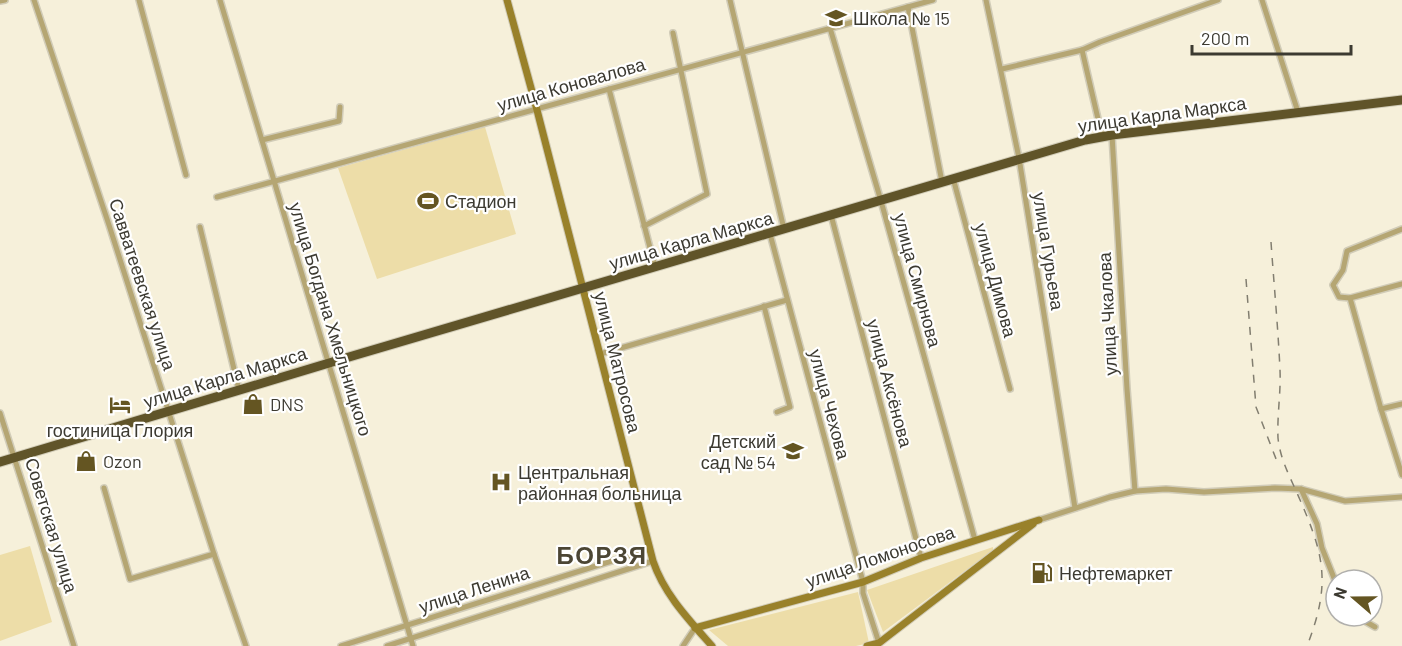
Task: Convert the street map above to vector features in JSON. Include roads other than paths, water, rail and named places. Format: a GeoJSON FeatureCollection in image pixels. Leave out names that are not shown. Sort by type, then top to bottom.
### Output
{"type":"FeatureCollection","features":[{"type":"Feature","properties":{"kind":"highway","name":"улица Карла Маркса"},"geometry":{"type":"LineString","coordinates":[[0,462],[784,230],[1019,158],[1107,136],[1402,100]]}},
{"type":"Feature","properties":{"kind":"street"},"geometry":{"type":"LineString","coordinates":[[0,1],[5,0]]}},
{"type":"Feature","properties":{"kind":"street","name":"Савватеевская улица"},"geometry":{"type":"LineString","coordinates":[[34,0],[246,646]]}},
{"type":"Feature","properties":{"kind":"street"},"geometry":{"type":"LineString","coordinates":[[139,0],[186,175]]}},
{"type":"Feature","properties":{"kind":"street","name":"улица Богдана Хмельницкого"},"geometry":{"type":"LineString","coordinates":[[220,0],[413,646]]}},
{"type":"Feature","properties":{"kind":"street","name":"улица Матросова"},"geometry":{"type":"LineString","coordinates":[[507,0],[653,561],[658,576],[668,592],[695,628],[712,646]]}},
{"type":"Feature","properties":{"kind":"street"},"geometry":{"type":"LineString","coordinates":[[730,0],[784,230]]}},
{"type":"Feature","properties":{"kind":"street","name":"улица Коновалова"},"geometry":{"type":"LineString","coordinates":[[218,198],[933,0]]}},
{"type":"Feature","properties":{"kind":"street","name":"улица Гурьева"},"geometry":{"type":"LineString","coordinates":[[986,0],[1019,158],[1075,508]]}},
{"type":"Feature","properties":{"kind":"street"},"geometry":{"type":"LineString","coordinates":[[1002,69],[1082,50],[1218,0]]}},
{"type":"Feature","properties":{"kind":"street"},"geometry":{"type":"LineString","coordinates":[[1262,0],[1298,112]]}},
{"type":"Feature","properties":{"kind":"street"},"geometry":{"type":"LineString","coordinates":[[908,7],[942,182]]}},
{"type":"Feature","properties":{"kind":"street","name":"улица Смирнова"},"geometry":{"type":"LineString","coordinates":[[830,28],[975,540]]}},
{"type":"Feature","properties":{"kind":"street"},"geometry":{"type":"LineString","coordinates":[[644,226],[707,194],[673,33]]}},
{"type":"Feature","properties":{"kind":"street","name":"улица Чкалова"},"geometry":{"type":"LineString","coordinates":[[1082,50],[1107,136],[1135,491]]}},
{"type":"Feature","properties":{"kind":"street"},"geometry":{"type":"LineString","coordinates":[[609,90],[655,267]]}},
{"type":"Feature","properties":{"kind":"street"},"geometry":{"type":"LineString","coordinates":[[262,140],[339,121],[340,107]]}},
{"type":"Feature","properties":{"kind":"street","name":"улица Димова"},"geometry":{"type":"LineString","coordinates":[[953,178],[1010,389]]}},
{"type":"Feature","properties":{"kind":"street","name":"улица Аксёнова"},"geometry":{"type":"LineString","coordinates":[[831,215],[921,558]]}},
{"type":"Feature","properties":{"kind":"street"},"geometry":{"type":"LineString","coordinates":[[200,227],[239,390]]}},
{"type":"Feature","properties":{"kind":"street"},"geometry":{"type":"LineString","coordinates":[[1402,228],[1347,251],[1342,270],[1333,285],[1339,297],[1350,298],[1402,284]]}},
{"type":"Feature","properties":{"kind":"street","name":"улица Чехова"},"geometry":{"type":"LineString","coordinates":[[770,234],[863,582],[863,593],[879,643]]}},
{"type":"Feature","properties":{"kind":"street"},"geometry":{"type":"LineString","coordinates":[[1350,298],[1402,476]]}},
{"type":"Feature","properties":{"kind":"street"},"geometry":{"type":"LineString","coordinates":[[600,354],[787,300]]}},
{"type":"Feature","properties":{"kind":"street"},"geometry":{"type":"LineString","coordinates":[[764,306],[790,408],[777,412]]}},
{"type":"Feature","properties":{"kind":"street"},"geometry":{"type":"LineString","coordinates":[[1381,409],[1402,405]]}},
{"type":"Feature","properties":{"kind":"street","name":"Советская улица"},"geometry":{"type":"LineString","coordinates":[[0,413],[74,646]]}},
{"type":"Feature","properties":{"kind":"street"},"geometry":{"type":"LineString","coordinates":[[104,488],[130,579],[214,554]]}},
{"type":"Feature","properties":{"kind":"street","name":"улица Ломоносова"},"geometry":{"type":"LineString","coordinates":[[695,628],[863,582],[921,558],[1135,491],[1166,489],[1204,492],[1275,488],[1301,489],[1345,501],[1402,497]]}},
{"type":"Feature","properties":{"kind":"street"},"geometry":{"type":"LineString","coordinates":[[1301,489],[1317,525],[1322,548],[1330,568]]}},
{"type":"Feature","properties":{"kind":"street","name":"улица Ломоносова"},"geometry":{"type":"LineString","coordinates":[[867,646],[879,643],[1039,520]]}},
{"type":"Feature","properties":{"kind":"street","name":"улица Ленина"},"geometry":{"type":"LineString","coordinates":[[341,646],[650,549]]}},
{"type":"Feature","properties":{"kind":"street","name":"улица Ленина"},"geometry":{"type":"LineString","coordinates":[[387,646],[653,561]]}},
{"type":"Feature","properties":{"kind":"street"},"geometry":{"type":"LineString","coordinates":[[683,646],[695,628]]}},
{"type":"Feature","properties":{"kind":"railway"},"geometry":{"type":"LineString","coordinates":[[1271,242],[1280,370],[1279,445],[1285,466],[1319,551],[1321,568],[1320,604],[1307,646]]}},
{"type":"Feature","properties":{"kind":"railway"},"geometry":{"type":"LineString","coordinates":[[1246,279],[1256,407],[1278,464]]}},
{"type":"Feature","properties":{"kind":"place","name":"Школа № 15"},"geometry":{"type":"Point","coordinates":[836,18]}},
{"type":"Feature","properties":{"kind":"place","name":"Стадион"},"geometry":{"type":"Point","coordinates":[428,201]}},
{"type":"Feature","properties":{"kind":"place","name":"DNS"},"geometry":{"type":"Point","coordinates":[253,404]}},
{"type":"Feature","properties":{"kind":"place","name":"гостиница Глория"},"geometry":{"type":"Point","coordinates":[120,405]}},
{"type":"Feature","properties":{"kind":"place","name":"Детский сад № 54"},"geometry":{"type":"Point","coordinates":[793,451]}},
{"type":"Feature","properties":{"kind":"place","name":"Ozon"},"geometry":{"type":"Point","coordinates":[86,461]}},
{"type":"Feature","properties":{"kind":"place","name":"Центральная районная больница"},"geometry":{"type":"Point","coordinates":[501,482]}},
{"type":"Feature","properties":{"kind":"place","name":"Нефтемаркет"},"geometry":{"type":"Point","coordinates":[1042,573]}},
{"type":"Feature","properties":{"kind":"district","name":"БОРЗЯ"},"geometry":{"type":"Point","coordinates":[602,554]}}]}
